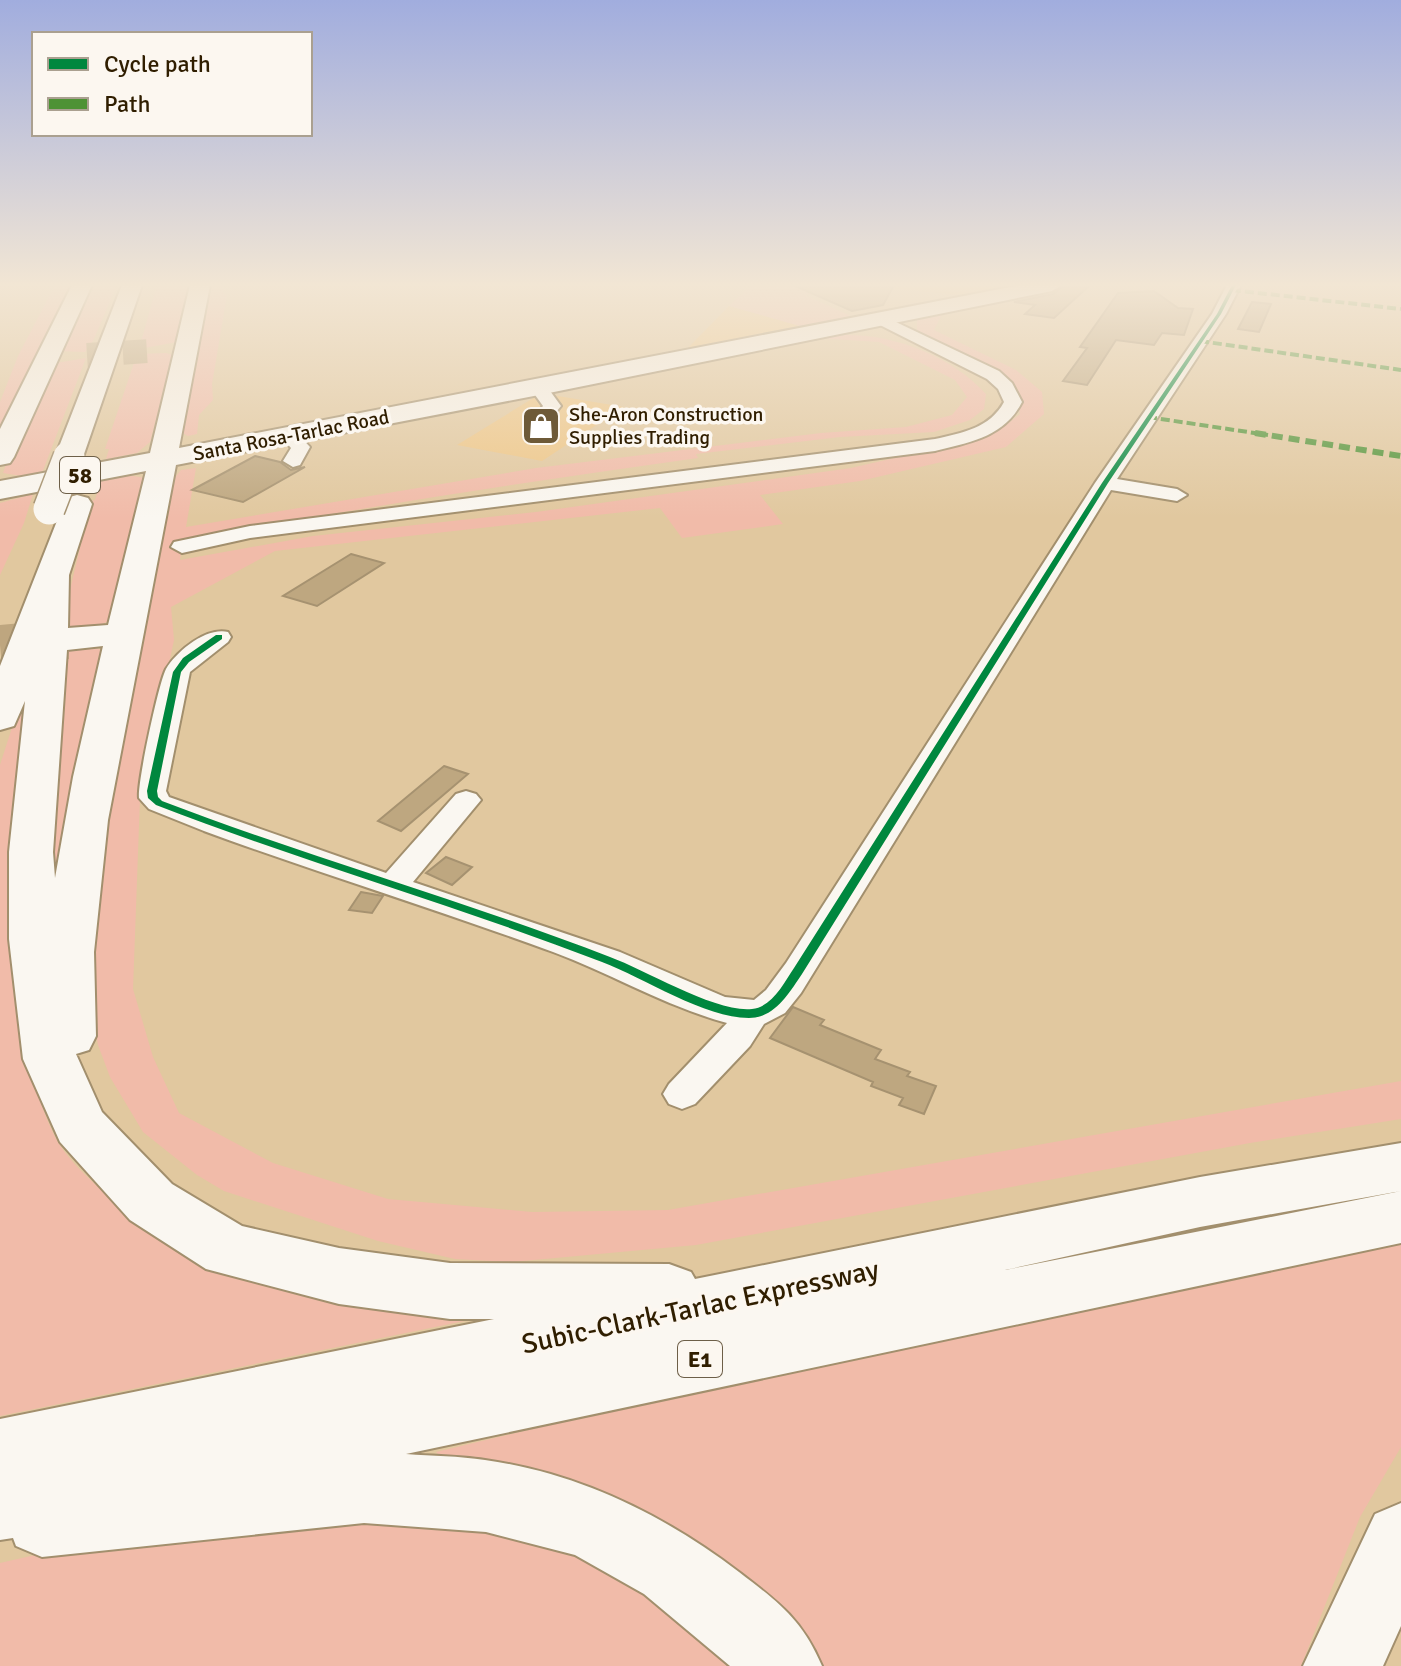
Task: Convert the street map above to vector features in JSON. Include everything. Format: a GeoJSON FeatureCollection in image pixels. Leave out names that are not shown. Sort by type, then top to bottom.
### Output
{"type":"FeatureCollection","features":[{"type":"Feature","properties":{"kind":"highway"},"geometry":{"type":"LineString","coordinates":[[0,457],[44,363]]}},
{"type":"Feature","properties":{"kind":"highway"},"geometry":{"type":"LineString","coordinates":[[82,454],[109,363]]}},
{"type":"Feature","properties":{"kind":"highway"},"geometry":{"type":"LineString","coordinates":[[0,655],[63,507],[119,363]]}},
{"type":"Feature","properties":{"kind":"highway"},"geometry":{"type":"LineString","coordinates":[[80,1126],[69,1021],[70,971],[82,848],[123,634],[184,363]]}},
{"type":"Feature","properties":{"kind":"highway","name":"Santa Rosa-Tarlac Road"},"geometry":{"type":"LineString","coordinates":[[0,490],[160,460],[291,448],[539,388],[664,363]]}},
{"type":"Feature","properties":{"kind":"highway"},"geometry":{"type":"LineString","coordinates":[[0,718],[32,624],[28,589]]}},
{"type":"Feature","properties":{"kind":"highway"},"geometry":{"type":"LineString","coordinates":[[28,589],[33,939],[50,1059],[80,1126],[151,1202],[228,1250],[339,1276],[450,1291],[632,1294],[808,1283]]}},
{"type":"Feature","properties":{"kind":"highway"},"geometry":{"type":"LineString","coordinates":[[67,639],[123,634]]}},
{"type":"Feature","properties":{"kind":"highway","name":"Subic-Clark-Tarlac Expressway"},"geometry":{"type":"LineString","coordinates":[[0,1454],[1200,1202],[1401,1167]]}},
{"type":"Feature","properties":{"kind":"highway","name":"Subic-Clark-Tarlac Expressway"},"geometry":{"type":"LineString","coordinates":[[0,1504],[1401,1217]]}},
{"type":"Feature","properties":{"kind":"highway"},"geometry":{"type":"LineString","coordinates":[[0,1525],[364,1487],[486,1496],[587,1521],[671,1567],[751,1630],[782,1666]]}},
{"type":"Feature","properties":{"kind":"highway"},"geometry":{"type":"LineString","coordinates":[[1343,1666],[1401,1540]]}},
{"type":"Feature","properties":{"kind":"street"},"geometry":{"type":"LineString","coordinates":[[858,454],[973,426],[994,410],[996,402],[991,388],[954,363]]}},
{"type":"Feature","properties":{"kind":"street"},"geometry":{"type":"LineString","coordinates":[[181,553],[309,526],[935,445],[1001,423],[1009,413],[1013,402],[1006,387],[993,375],[966,363]]}},
{"type":"Feature","properties":{"kind":"street"},"geometry":{"type":"LineString","coordinates":[[219,637],[186,660],[177,672],[153,798],[254,841],[609,960],[724,1010],[752,1014],[775,1004],[798,971],[1105,483],[1186,363]]}},
{"type":"Feature","properties":{"kind":"street"},"geometry":{"type":"LineString","coordinates":[[539,388],[552,406],[546,413]]}},
{"type":"Feature","properties":{"kind":"street"},"geometry":{"type":"LineString","coordinates":[[710,474],[721,459],[746,451],[822,442],[924,439]]}},
{"type":"Feature","properties":{"kind":"street"},"geometry":{"type":"LineString","coordinates":[[1105,483],[1177,495]]}},
{"type":"Feature","properties":{"kind":"street"},"geometry":{"type":"LineString","coordinates":[[391,887],[466,800]]}},
{"type":"Feature","properties":{"kind":"street"},"geometry":{"type":"LineString","coordinates":[[682,1094],[737,1037],[752,1014]]}},
{"type":"Feature","properties":{"kind":"shaded area"},"geometry":{"type":"Polygon","coordinates":[[[15,363],[33,363],[0,432],[0,402],[15,363]]]}},
{"type":"Feature","properties":{"kind":"shaded area"},"geometry":{"type":"Polygon","coordinates":[[[56,363],[84,363],[42,473],[21,476],[3,473],[13,444],[56,363]]]}},
{"type":"Feature","properties":{"kind":"shaded area"},"geometry":{"type":"Polygon","coordinates":[[[134,363],[171,363],[150,442],[137,453],[106,459],[109,449],[105,449],[134,363]]]}},
{"type":"Feature","properties":{"kind":"shaded area"},"geometry":{"type":"Polygon","coordinates":[[[196,363],[216,363],[213,400],[199,415],[197,434],[188,436],[181,432],[196,363]]]}},
{"type":"Feature","properties":{"kind":"shaded area"},"geometry":{"type":"Polygon","coordinates":[[[920,363],[947,363],[970,378],[986,394],[984,409],[970,420],[934,432],[840,437],[696,454],[698,458],[342,512],[224,533],[251,536],[181,553],[180,560],[313,536],[536,512],[851,468],[973,440],[1005,426],[1020,414],[1014,389],[969,363],[1001,363],[1016,370],[1042,392],[1044,414],[1006,447],[860,481],[760,495],[783,524],[682,538],[660,508],[275,551],[171,607],[174,640],[140,798],[133,989],[153,1057],[179,1113],[273,1163],[388,1199],[532,1212],[668,1210],[1401,1081],[1401,1119],[1250,1143],[696,1245],[512,1262],[455,1259],[378,1241],[224,1191],[197,1175],[143,1132],[110,1077],[98,1045],[92,1013],[95,888],[172,481],[181,470],[196,468],[186,527],[536,468],[821,433],[906,427],[952,415],[967,397],[955,380],[920,363]]]}},
{"type":"Feature","properties":{"kind":"shaded area","name":"She-Aron Construction Supplies Trading"},"geometry":{"type":"Polygon","coordinates":[[[552,395],[624,407],[542,461],[457,445],[535,397],[552,395]]]}},
{"type":"Feature","properties":{"kind":"shaded area"},"geometry":{"type":"Polygon","coordinates":[[[127,475],[146,478],[111,620],[98,626],[65,631],[69,594],[91,501],[95,500],[101,480],[127,475]]]}},
{"type":"Feature","properties":{"kind":"shaded area"},"geometry":{"type":"Polygon","coordinates":[[[33,494],[24,523],[0,575],[0,503],[33,494]]]}},
{"type":"Feature","properties":{"kind":"shaded area"},"geometry":{"type":"Polygon","coordinates":[[[85,645],[105,651],[51,933],[47,851],[66,646],[85,645]]]}},
{"type":"Feature","properties":{"kind":"shaded area"},"geometry":{"type":"Polygon","coordinates":[[[26,684],[15,856],[19,985],[27,1045],[40,1099],[59,1144],[67,1155],[96,1185],[139,1220],[494,1315],[0,1416],[0,765],[26,684]]]}},
{"type":"Feature","properties":{"kind":"shaded area"},"geometry":{"type":"Polygon","coordinates":[[[1401,1239],[1401,1447],[1360,1517],[1301,1666],[818,1666],[451,1467],[436,1452],[607,1411],[1401,1239]]]}},
{"type":"Feature","properties":{"kind":"shaded area"},"geometry":{"type":"Polygon","coordinates":[[[378,1507],[519,1536],[584,1557],[652,1599],[730,1666],[0,1666],[0,1563],[57,1550],[378,1507]]]}},
{"type":"Feature","properties":{"kind":"building"},"geometry":{"type":"Polygon","coordinates":[[[1076,363],[1101,363],[1087,385],[1063,381],[1076,363]]]}},
{"type":"Feature","properties":{"kind":"building"},"geometry":{"type":"Polygon","coordinates":[[[255,456],[280,462],[291,470],[305,467],[243,502],[192,490],[255,456]]]}},
{"type":"Feature","properties":{"kind":"building"},"geometry":{"type":"Polygon","coordinates":[[[351,554],[384,563],[317,606],[283,596],[351,554]]]}},
{"type":"Feature","properties":{"kind":"building"},"geometry":{"type":"Polygon","coordinates":[[[444,766],[468,774],[401,831],[378,821],[444,766]]]}},
{"type":"Feature","properties":{"kind":"building"},"geometry":{"type":"Polygon","coordinates":[[[446,857],[472,867],[452,885],[426,873],[446,857]]]}},
{"type":"Feature","properties":{"kind":"building"},"geometry":{"type":"Polygon","coordinates":[[[361,892],[383,896],[372,913],[349,910],[361,892]]]}},
{"type":"Feature","properties":{"kind":"building"},"geometry":{"type":"Polygon","coordinates":[[[793,1007],[824,1020],[820,1025],[881,1050],[875,1059],[910,1072],[907,1076],[936,1086],[924,1114],[899,1105],[903,1098],[871,1086],[873,1082],[770,1038],[793,1007]]]}},
{"type":"Feature","properties":{"kind":"tunnel"},"geometry":{"type":"LineString","coordinates":[[0,645],[67,639]]}},
{"type":"Feature","properties":{"kind":"marked path"},"geometry":{"type":"LineString","coordinates":[[1351,363],[1401,370]]}},
{"type":"Feature","properties":{"kind":"marked path"},"geometry":{"type":"LineString","coordinates":[[1148,417],[1401,456]]}},
{"type":"Feature","properties":{"kind":"cycle path"},"geometry":{"type":"LineString","coordinates":[[219,637],[186,660],[177,672],[152,791],[153,798],[159,803],[270,845],[608,960],[717,1008],[735,1013],[758,1013],[773,1004],[798,971],[1105,483],[1186,363]]}},
{"type":"Feature","properties":{"kind":"place","name":"She-Aron Construction Supplies Trading"},"geometry":{"type":"Point","coordinates":[541,426]}}]}
